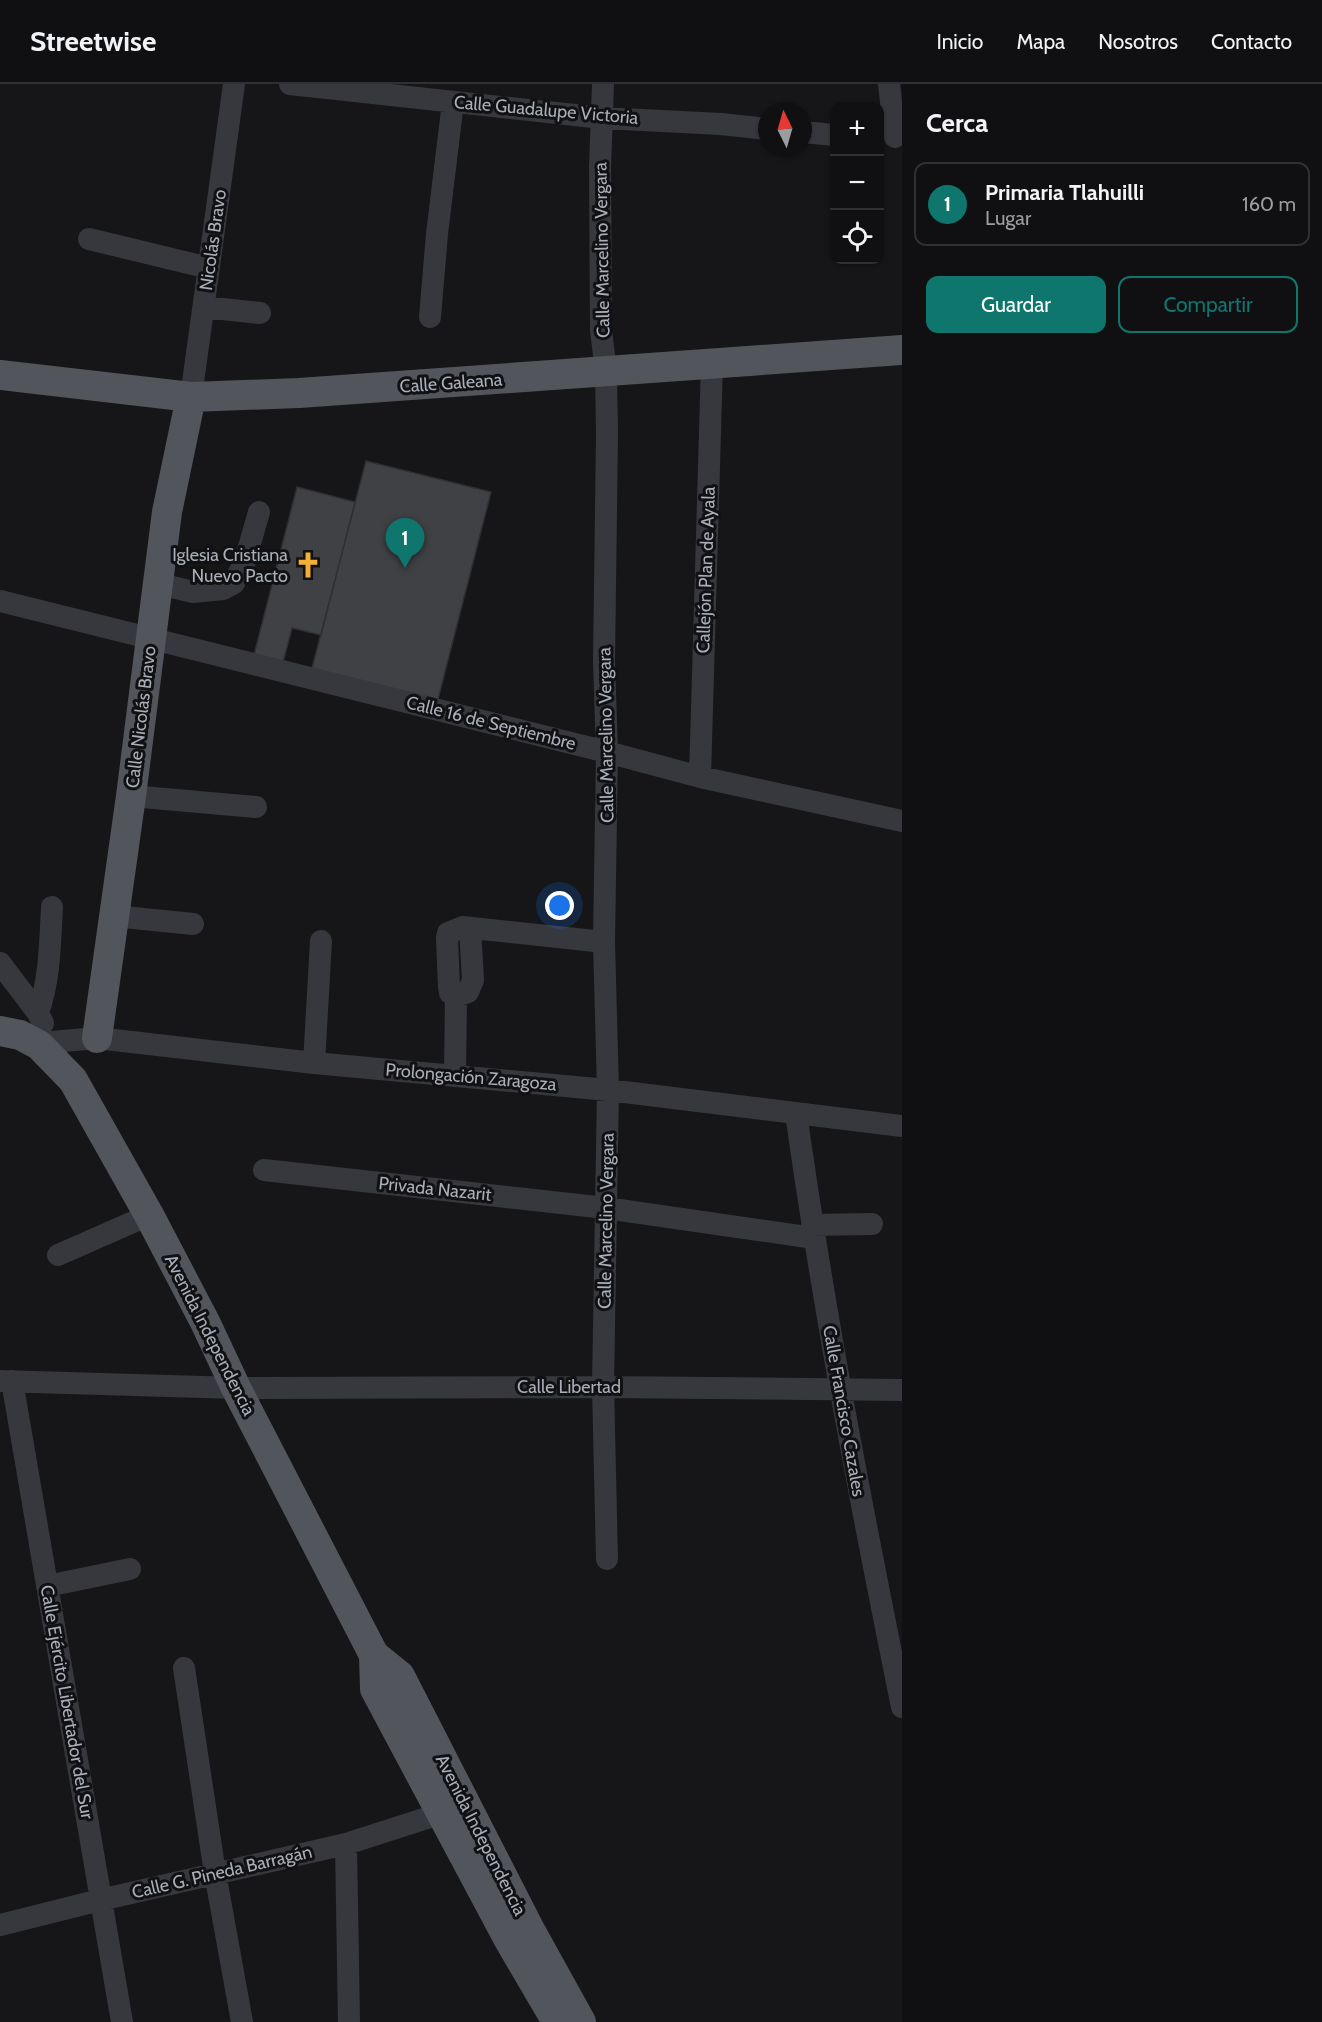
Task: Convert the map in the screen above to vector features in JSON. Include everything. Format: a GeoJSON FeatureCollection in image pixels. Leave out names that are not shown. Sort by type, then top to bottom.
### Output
{"type":"FeatureCollection","features":[{"type":"Feature","properties":{"kind":"main road","name":"Calle Galeana"},"geometry":{"type":"LineString","coordinates":[[0,375],[191,397],[299,393],[902,350]]}},
{"type":"Feature","properties":{"kind":"main road","name":"Calle Nicolás Bravo"},"geometry":{"type":"LineString","coordinates":[[97,1038],[131,796],[150,638],[160,584],[167,512],[191,397]]}},
{"type":"Feature","properties":{"kind":"main road","name":"Avenida Independencia"},"geometry":{"type":"LineString","coordinates":[[30,1033],[74,1080],[149,1215],[374,1655],[375,1689],[454,1809],[519,1935],[557,2022]]}},
{"type":"Feature","properties":{"kind":"main road","name":"Avenida Independencia"},"geometry":{"type":"LineString","coordinates":[[519,1935],[581,2022]]}},
{"type":"Feature","properties":{"kind":"street","name":"Nicolás Bravo"},"geometry":{"type":"LineString","coordinates":[[191,397],[234,84]]}},
{"type":"Feature","properties":{"kind":"street","name":"Calle Guadalupe Victoria"},"geometry":{"type":"LineString","coordinates":[[290,84],[602,118],[710,123],[758,128]]}},
{"type":"Feature","properties":{"kind":"street","name":"Calle Marcelino Vergara"},"geometry":{"type":"LineString","coordinates":[[603,84],[600,168],[601,330],[606,372],[604,662],[607,752],[604,942],[608,1090],[603,1387],[607,1559]]}},
{"type":"Feature","properties":{"kind":"street"},"geometry":{"type":"LineString","coordinates":[[889,84],[892,137]]}},
{"type":"Feature","properties":{"kind":"street"},"geometry":{"type":"LineString","coordinates":[[430,317],[437,234],[453,102]]}},
{"type":"Feature","properties":{"kind":"street"},"geometry":{"type":"LineString","coordinates":[[812,133],[830,135]]}},
{"type":"Feature","properties":{"kind":"street"},"geometry":{"type":"LineString","coordinates":[[89,239],[209,268]]}},
{"type":"Feature","properties":{"kind":"street"},"geometry":{"type":"LineString","coordinates":[[204,307],[260,314]]}},
{"type":"Feature","properties":{"kind":"street","name":"Callejón Plan de Ayala"},"geometry":{"type":"LineString","coordinates":[[700,777],[712,363]]}},
{"type":"Feature","properties":{"kind":"street"},"geometry":{"type":"LineString","coordinates":[[160,584],[193,592],[223,589],[234,583],[245,561],[259,512]]}},
{"type":"Feature","properties":{"kind":"street","name":"Calle 16 de Septiembre"},"geometry":{"type":"LineString","coordinates":[[0,600],[700,777],[902,820]]}},
{"type":"Feature","properties":{"kind":"street"},"geometry":{"type":"LineString","coordinates":[[131,796],[256,807]]}},
{"type":"Feature","properties":{"kind":"street"},"geometry":{"type":"LineString","coordinates":[[30,1033],[44,995],[48,971],[52,907]]}},
{"type":"Feature","properties":{"kind":"street"},"geometry":{"type":"LineString","coordinates":[[114,916],[193,924]]}},
{"type":"Feature","properties":{"kind":"street"},"geometry":{"type":"LineString","coordinates":[[454,1075],[460,996],[471,988],[473,980],[467,928],[604,942]]}},
{"type":"Feature","properties":{"kind":"street"},"geometry":{"type":"LineString","coordinates":[[314,1063],[321,941]]}},
{"type":"Feature","properties":{"kind":"street","name":"Avenida Independencia"},"geometry":{"type":"LineString","coordinates":[[0,963],[30,1033]]}},
{"type":"Feature","properties":{"kind":"street","name":"Prolongación Zaragoza"},"geometry":{"type":"LineString","coordinates":[[30,1033],[97,1038],[314,1063],[608,1090],[902,1126]]}},
{"type":"Feature","properties":{"kind":"street","name":"Calle Francisco Cazales"},"geometry":{"type":"LineString","coordinates":[[796,1113],[839,1389],[902,1707]]}},
{"type":"Feature","properties":{"kind":"street","name":"Privada Nazarit"},"geometry":{"type":"LineString","coordinates":[[264,1170],[813,1232],[872,1224]]}},
{"type":"Feature","properties":{"kind":"street"},"geometry":{"type":"LineString","coordinates":[[58,1255],[149,1215]]}},
{"type":"Feature","properties":{"kind":"street","name":"Calle Libertad"},"geometry":{"type":"LineString","coordinates":[[6,1381],[236,1388],[603,1387],[902,1390]]}},
{"type":"Feature","properties":{"kind":"street","name":"Calle Ejército Libertador del Sur"},"geometry":{"type":"LineString","coordinates":[[6,1381],[47,1586],[122,2022]]}},
{"type":"Feature","properties":{"kind":"street"},"geometry":{"type":"LineString","coordinates":[[47,1586],[130,1569]]}},
{"type":"Feature","properties":{"kind":"street"},"geometry":{"type":"LineString","coordinates":[[184,1668],[215,1873],[242,2022]]}},
{"type":"Feature","properties":{"kind":"street","name":"Calle G. Pineda Barragán"},"geometry":{"type":"LineString","coordinates":[[0,1925],[346,1844],[454,1809]]}},
{"type":"Feature","properties":{"kind":"street"},"geometry":{"type":"LineString","coordinates":[[346,1844],[349,2022]]}},
{"type":"Feature","properties":{"kind":"building"},"geometry":{"type":"Polygon","coordinates":[[[366,461],[491,492],[437,703],[311,672],[366,461]]]}},
{"type":"Feature","properties":{"kind":"building","name":"Iglesia Cristiana Nuevo Pacto"},"geometry":{"type":"Polygon","coordinates":[[[297,487],[355,502],[321,635],[292,628],[282,666],[253,659],[297,487]]]}},
{"type":"Feature","properties":{"kind":"place","name":"Iglesia Cristiana Nuevo Pacto"},"geometry":{"type":"Point","coordinates":[308,565]}},
{"type":"Feature","properties":{"kind":"place","name":"Primaria Tlahuilli"},"geometry":{"type":"Point","coordinates":[405,568]}}]}
